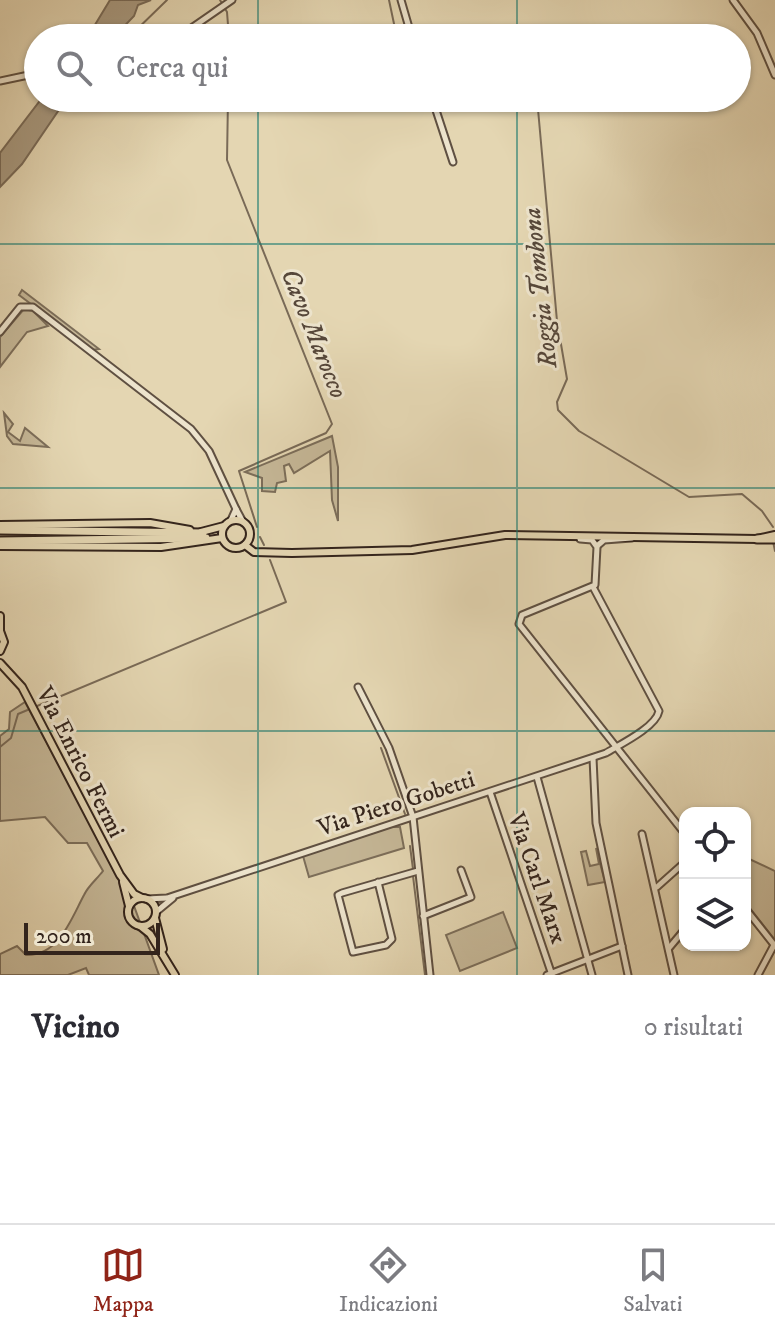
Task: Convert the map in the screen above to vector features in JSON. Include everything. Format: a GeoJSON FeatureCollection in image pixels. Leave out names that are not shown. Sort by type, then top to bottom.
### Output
{"type":"FeatureCollection","features":[{"type":"Feature","properties":{"kind":"highway"},"geometry":{"type":"LineString","coordinates":[[0,528],[204,535]]}},
{"type":"Feature","properties":{"kind":"highway"},"geometry":{"type":"LineString","coordinates":[[0,546],[204,535]]}},
{"type":"Feature","properties":{"kind":"highway"},"geometry":{"type":"LineString","coordinates":[[757,539],[775,537]]}},
{"type":"Feature","properties":{"kind":"main road"},"geometry":{"type":"LineString","coordinates":[[0,546],[161,547],[204,535],[231,520],[243,522],[250,531],[245,545]]}},
{"type":"Feature","properties":{"kind":"main road"},"geometry":{"type":"LineString","coordinates":[[222,538],[224,526]]}},
{"type":"Feature","properties":{"kind":"main road"},"geometry":{"type":"LineString","coordinates":[[204,535],[222,538],[231,547],[245,545],[254,552],[292,553],[412,550],[505,535],[757,539]]}},
{"type":"Feature","properties":{"kind":"main road","name":"Via Enrico Fermi"},"geometry":{"type":"LineString","coordinates":[[0,616],[4,639],[0,651],[3,665],[29,703],[120,875]]}},
{"type":"Feature","properties":{"kind":"main road"},"geometry":{"type":"LineString","coordinates":[[120,875],[134,894],[144,898],[155,915],[171,967]]}},
{"type":"Feature","properties":{"kind":"main road"},"geometry":{"type":"LineString","coordinates":[[120,875],[132,921],[150,934],[175,975]]}},
{"type":"Feature","properties":{"kind":"main road"},"geometry":{"type":"LineString","coordinates":[[129,908],[144,898]]}},
{"type":"Feature","properties":{"kind":"main road"},"geometry":{"type":"LineString","coordinates":[[140,926],[155,915]]}},
{"type":"Feature","properties":{"kind":"street"},"geometry":{"type":"LineString","coordinates":[[401,0],[408,24]]}},
{"type":"Feature","properties":{"kind":"street"},"geometry":{"type":"LineString","coordinates":[[733,0],[750,24]]}},
{"type":"Feature","properties":{"kind":"street"},"geometry":{"type":"LineString","coordinates":[[197,24],[229,2]]}},
{"type":"Feature","properties":{"kind":"street"},"geometry":{"type":"LineString","coordinates":[[751,25],[775,75]]}},
{"type":"Feature","properties":{"kind":"street"},"geometry":{"type":"LineString","coordinates":[[0,81],[24,76]]}},
{"type":"Feature","properties":{"kind":"street"},"geometry":{"type":"LineString","coordinates":[[437,112],[453,162]]}},
{"type":"Feature","properties":{"kind":"street"},"geometry":{"type":"LineString","coordinates":[[0,332],[18,309],[33,307],[191,429],[211,454],[243,522]]}},
{"type":"Feature","properties":{"kind":"street"},"geometry":{"type":"LineString","coordinates":[[231,520],[236,509]]}},
{"type":"Feature","properties":{"kind":"street"},"geometry":{"type":"LineString","coordinates":[[567,536],[592,540],[597,547]]}},
{"type":"Feature","properties":{"kind":"street"},"geometry":{"type":"LineString","coordinates":[[635,537],[604,540],[597,547],[593,587],[522,615],[518,621],[679,826]]}},
{"type":"Feature","properties":{"kind":"street","name":"Via Piero Gobetti"},"geometry":{"type":"LineString","coordinates":[[185,892],[593,758],[617,747],[656,719],[659,711],[593,587]]}},
{"type":"Feature","properties":{"kind":"street"},"geometry":{"type":"LineString","coordinates":[[358,687],[389,748],[413,817],[430,975]]}},
{"type":"Feature","properties":{"kind":"street"},"geometry":{"type":"LineString","coordinates":[[593,758],[596,823],[628,975]]}},
{"type":"Feature","properties":{"kind":"street"},"geometry":{"type":"LineString","coordinates":[[537,777],[592,975]]}},
{"type":"Feature","properties":{"kind":"street","name":"Via Carl Marx"},"geometry":{"type":"LineString","coordinates":[[490,792],[550,975]]}},
{"type":"Feature","properties":{"kind":"street"},"geometry":{"type":"LineString","coordinates":[[392,824],[405,824],[414,832]]}},
{"type":"Feature","properties":{"kind":"street"},"geometry":{"type":"LineString","coordinates":[[642,834],[657,888],[674,975]]}},
{"type":"Feature","properties":{"kind":"street"},"geometry":{"type":"LineString","coordinates":[[657,888],[679,868]]}},
{"type":"Feature","properties":{"kind":"street"},"geometry":{"type":"LineString","coordinates":[[423,916],[471,897],[461,870]]}},
{"type":"Feature","properties":{"kind":"street"},"geometry":{"type":"LineString","coordinates":[[378,882],[392,939],[386,945],[353,952],[338,895],[378,882],[418,871]]}},
{"type":"Feature","properties":{"kind":"street"},"geometry":{"type":"LineString","coordinates":[[144,898],[159,900],[185,892]]}},
{"type":"Feature","properties":{"kind":"street"},"geometry":{"type":"LineString","coordinates":[[155,915],[185,892]]}},
{"type":"Feature","properties":{"kind":"street"},"geometry":{"type":"LineString","coordinates":[[751,915],[775,945],[758,975]]}},
{"type":"Feature","properties":{"kind":"street"},"geometry":{"type":"LineString","coordinates":[[669,948],[679,936]]}},
{"type":"Feature","properties":{"kind":"street"},"geometry":{"type":"LineString","coordinates":[[550,975],[622,946]]}},
{"type":"Feature","properties":{"kind":"shaded area"},"geometry":{"type":"Polygon","coordinates":[[[110,0],[151,0],[138,5],[126,24],[95,24],[110,0]]]}},
{"type":"Feature","properties":{"kind":"shaded area"},"geometry":{"type":"Polygon","coordinates":[[[31,112],[57,112],[22,164],[0,187],[0,153],[31,112]]]}},
{"type":"Feature","properties":{"kind":"shaded area"},"geometry":{"type":"Polygon","coordinates":[[[22,290],[99,349],[92,350],[19,295],[22,290]]]}},
{"type":"Feature","properties":{"kind":"shaded area"},"geometry":{"type":"Polygon","coordinates":[[[24,309],[33,311],[48,326],[27,332],[0,367],[0,337],[24,309]]]}},
{"type":"Feature","properties":{"kind":"shaded area"},"geometry":{"type":"Polygon","coordinates":[[[4,413],[13,424],[8,432],[20,441],[25,428],[48,447],[13,444],[7,436],[4,413]]]}},
{"type":"Feature","properties":{"kind":"shaded area"},"geometry":{"type":"Polygon","coordinates":[[[332,436],[338,467],[338,521],[332,500],[330,451],[294,473],[289,464],[284,466],[286,481],[277,483],[275,492],[262,491],[262,478],[245,472],[332,436]]]}},
{"type":"Feature","properties":{"kind":"shaded area"},"geometry":{"type":"Polygon","coordinates":[[[25,702],[134,906],[159,975],[89,975],[86,968],[68,975],[0,975],[0,954],[17,946],[26,955],[37,954],[55,943],[69,925],[86,892],[103,871],[87,843],[68,843],[45,817],[0,821],[0,736],[9,729],[10,712],[25,702]]]}},
{"type":"Feature","properties":{"kind":"shaded area"},"geometry":{"type":"Polygon","coordinates":[[[391,827],[400,827],[404,848],[309,877],[303,856],[391,827]]]}},
{"type":"Feature","properties":{"kind":"shaded area"},"geometry":{"type":"Polygon","coordinates":[[[596,848],[605,882],[588,885],[581,852],[586,851],[590,866],[599,864],[596,848]]]}},
{"type":"Feature","properties":{"kind":"shaded area"},"geometry":{"type":"Polygon","coordinates":[[[751,860],[775,871],[775,940],[751,910],[751,860]]]}},
{"type":"Feature","properties":{"kind":"shaded area"},"geometry":{"type":"Polygon","coordinates":[[[503,912],[517,948],[460,971],[446,935],[503,912]]]}},
{"type":"Feature","properties":{"kind":"waterway"},"geometry":{"type":"LineString","coordinates":[[142,24],[167,0]]}},
{"type":"Feature","properties":{"kind":"waterway","name":"Cavo Marocco"},"geometry":{"type":"LineString","coordinates":[[220,0],[227,12],[228,24]]}},
{"type":"Feature","properties":{"kind":"waterway"},"geometry":{"type":"LineString","coordinates":[[389,0],[394,24]]}},
{"type":"Feature","properties":{"kind":"waterway","name":"Cavo Marocco"},"geometry":{"type":"LineString","coordinates":[[228,112],[227,160],[332,424],[326,433],[239,471],[257,527]]}},
{"type":"Feature","properties":{"kind":"waterway","name":"Roggia Tombona"},"geometry":{"type":"LineString","coordinates":[[538,112],[557,321],[567,379],[557,402],[558,410],[579,431],[689,497],[742,494],[762,511],[773,527]]}},
{"type":"Feature","properties":{"kind":"waterway","name":"Cavo Marocco"},"geometry":{"type":"LineString","coordinates":[[260,537],[264,545]]}},
{"type":"Feature","properties":{"kind":"waterway","name":"Roggia Tombona"},"geometry":{"type":"LineString","coordinates":[[773,541],[775,551]]}},
{"type":"Feature","properties":{"kind":"waterway","name":"Cavo Marocco"},"geometry":{"type":"LineString","coordinates":[[0,747],[11,738],[18,714],[286,602],[270,560]]}},
{"type":"Feature","properties":{"kind":"waterway"},"geometry":{"type":"LineString","coordinates":[[381,748],[405,814]]}},
{"type":"Feature","properties":{"kind":"waterway"},"geometry":{"type":"LineString","coordinates":[[410,846],[413,869]]}},
{"type":"Feature","properties":{"kind":"waterway"},"geometry":{"type":"LineString","coordinates":[[413,876],[425,975]]}}]}
